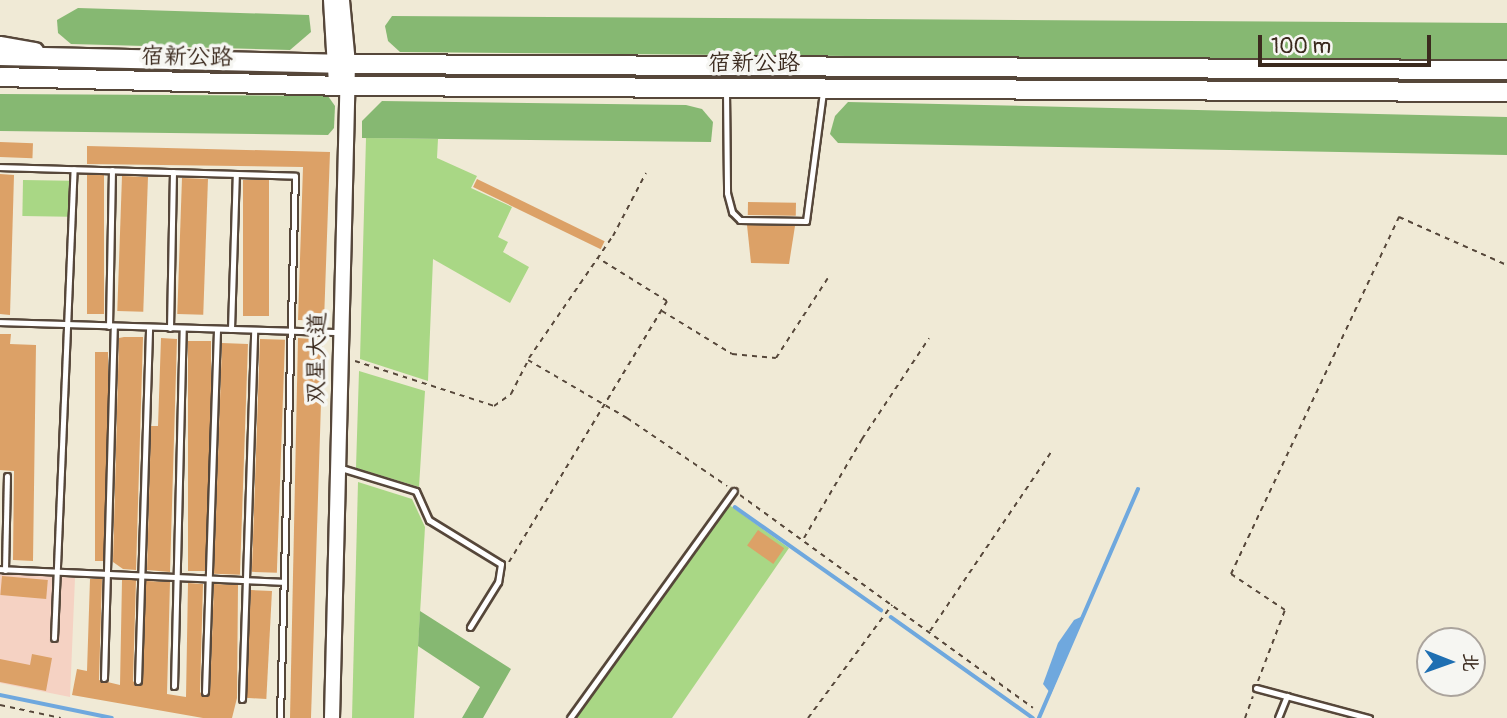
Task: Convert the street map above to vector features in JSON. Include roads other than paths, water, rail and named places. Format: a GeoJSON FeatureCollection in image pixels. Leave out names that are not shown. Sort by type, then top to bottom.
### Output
{"type":"FeatureCollection","features":[{"type":"Feature","properties":{"kind":"highway","name":"宿新公路"},"geometry":{"type":"LineString","coordinates":[[0,56],[343,64],[1507,71]]}},
{"type":"Feature","properties":{"kind":"highway","name":"宿新公路"},"geometry":{"type":"LineString","coordinates":[[0,77],[341,86],[1507,92]]}},
{"type":"Feature","properties":{"kind":"main road"},"geometry":{"type":"LineString","coordinates":[[0,45],[69,58]]}},
{"type":"Feature","properties":{"kind":"street","name":"双星大道"},"geometry":{"type":"LineString","coordinates":[[331,0],[343,64]]}},
{"type":"Feature","properties":{"kind":"street","name":"双星大道"},"geometry":{"type":"LineString","coordinates":[[332,718],[341,332],[342,0]]}},
{"type":"Feature","properties":{"kind":"lane"},"geometry":{"type":"LineString","coordinates":[[726,88],[727,193],[732,212],[740,220],[806,221],[823,88]]}},
{"type":"Feature","properties":{"kind":"lane"},"geometry":{"type":"LineString","coordinates":[[0,167],[295,176],[280,718]]}},
{"type":"Feature","properties":{"kind":"lane"},"geometry":{"type":"LineString","coordinates":[[54,638],[75,169]]}},
{"type":"Feature","properties":{"kind":"lane"},"geometry":{"type":"LineString","coordinates":[[104,678],[112,170]]}},
{"type":"Feature","properties":{"kind":"lane"},"geometry":{"type":"LineString","coordinates":[[170,328],[173,172]]}},
{"type":"Feature","properties":{"kind":"lane"},"geometry":{"type":"LineString","coordinates":[[231,330],[236,174]]}},
{"type":"Feature","properties":{"kind":"lane"},"geometry":{"type":"LineString","coordinates":[[0,323],[341,332]]}},
{"type":"Feature","properties":{"kind":"lane"},"geometry":{"type":"LineString","coordinates":[[138,681],[149,327]]}},
{"type":"Feature","properties":{"kind":"lane"},"geometry":{"type":"LineString","coordinates":[[174,686],[184,328]]}},
{"type":"Feature","properties":{"kind":"lane"},"geometry":{"type":"LineString","coordinates":[[205,692],[217,329]]}},
{"type":"Feature","properties":{"kind":"lane"},"geometry":{"type":"LineString","coordinates":[[242,699],[254,330]]}},
{"type":"Feature","properties":{"kind":"lane"},"geometry":{"type":"LineString","coordinates":[[338,468],[416,491],[429,520],[501,564],[503,572],[470,627]]}},
{"type":"Feature","properties":{"kind":"lane"},"geometry":{"type":"LineString","coordinates":[[7,476],[2,570],[284,582]]}},
{"type":"Feature","properties":{"kind":"lane"},"geometry":{"type":"LineString","coordinates":[[570,718],[734,491]]}},
{"type":"Feature","properties":{"kind":"lane"},"geometry":{"type":"LineString","coordinates":[[1256,688],[1369,718]]}},
{"type":"Feature","properties":{"kind":"lane"},"geometry":{"type":"LineString","coordinates":[[1278,718],[1287,696]]}},
{"type":"Feature","properties":{"kind":"water"},"geometry":{"type":"Polygon","coordinates":[[[1083,616],[1051,694],[1043,684],[1058,643],[1074,620],[1083,616]]]}},
{"type":"Feature","properties":{"kind":"waterway"},"geometry":{"type":"LineString","coordinates":[[1039,718],[1138,489]]}},
{"type":"Feature","properties":{"kind":"waterway"},"geometry":{"type":"LineString","coordinates":[[735,507],[881,610]]}},
{"type":"Feature","properties":{"kind":"waterway"},"geometry":{"type":"LineString","coordinates":[[891,617],[1033,718]]}},
{"type":"Feature","properties":{"kind":"waterway"},"geometry":{"type":"LineString","coordinates":[[0,695],[112,718]]}}]}
